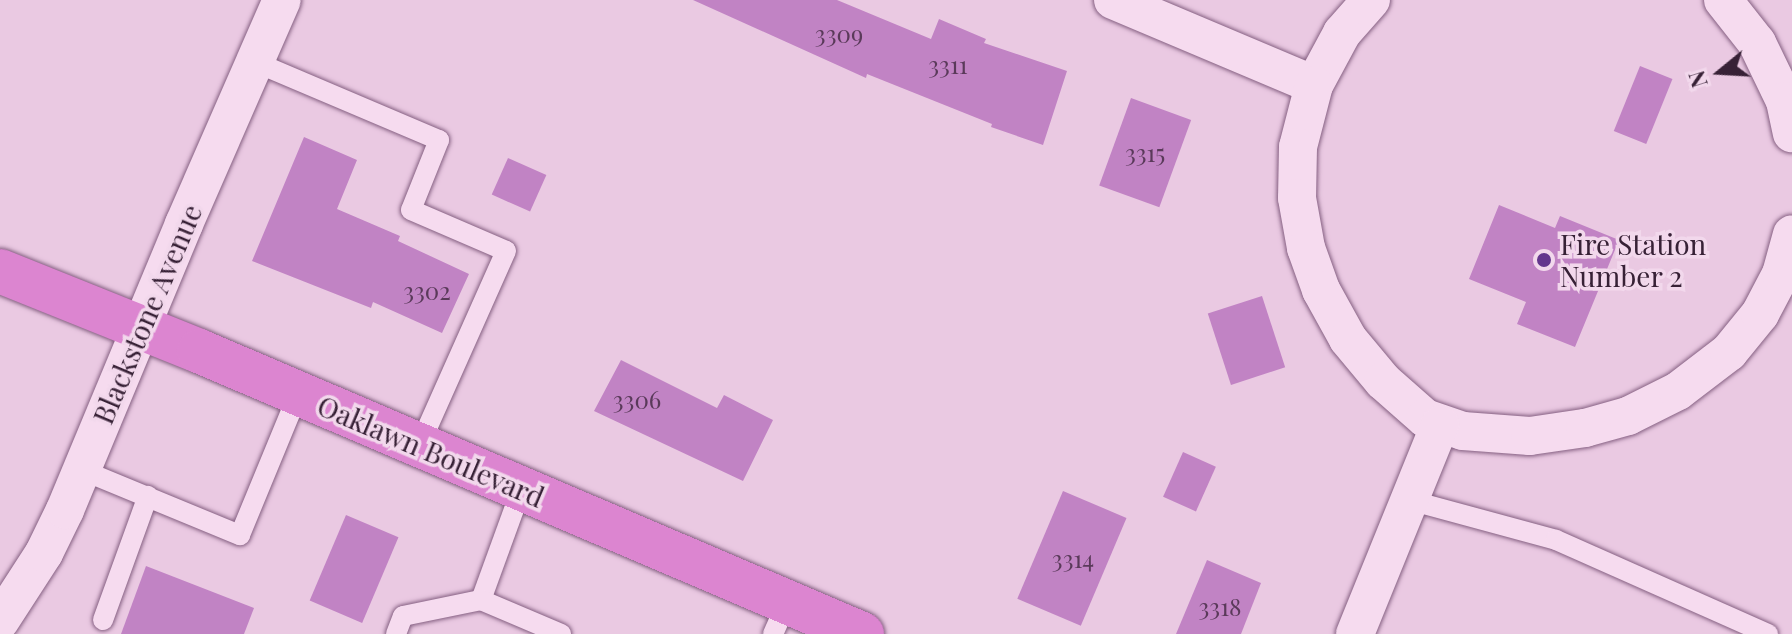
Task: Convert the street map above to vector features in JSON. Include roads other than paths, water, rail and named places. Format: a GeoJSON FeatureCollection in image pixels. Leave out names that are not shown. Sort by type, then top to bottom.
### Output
{"type":"FeatureCollection","features":[{"type":"Feature","properties":{"kind":"highway","name":"Oaklawn Boulevard"},"geometry":{"type":"LineString","coordinates":[[0,271],[521,490],[780,618],[862,634]]}},
{"type":"Feature","properties":{"kind":"street","name":"Blackstone Avenue"},"geometry":{"type":"LineString","coordinates":[[0,621],[44,553],[82,470],[282,0]]}},
{"type":"Feature","properties":{"kind":"street"},"geometry":{"type":"LineString","coordinates":[[1113,0],[1314,85]]}},
{"type":"Feature","properties":{"kind":"street"},"geometry":{"type":"LineString","coordinates":[[1371,0],[1342,33],[1314,85],[1298,147],[1297,198],[1306,248],[1321,290],[1348,339],[1383,381],[1425,418],[1463,431],[1530,436],[1585,428],[1628,416],[1678,391],[1729,352],[1760,314],[1787,276],[1792,234]]}},
{"type":"Feature","properties":{"kind":"street"},"geometry":{"type":"LineString","coordinates":[[1723,0],[1757,43],[1785,101],[1792,133]]}},
{"type":"Feature","properties":{"kind":"street"},"geometry":{"type":"LineString","coordinates":[[1355,634],[1440,425]]}},
{"type":"Feature","properties":{"kind":"lane"},"geometry":{"type":"LineString","coordinates":[[255,62],[439,140],[411,210],[506,251],[419,446]]}},
{"type":"Feature","properties":{"kind":"lane"},"geometry":{"type":"LineString","coordinates":[[82,470],[240,535],[298,394]]}},
{"type":"Feature","properties":{"kind":"lane"},"geometry":{"type":"LineString","coordinates":[[481,600],[521,490]]}},
{"type":"Feature","properties":{"kind":"lane"},"geometry":{"type":"LineString","coordinates":[[103,620],[148,496]]}},
{"type":"Feature","properties":{"kind":"lane"},"geometry":{"type":"LineString","coordinates":[[1409,500],[1494,520],[1556,540],[1768,634]]}},
{"type":"Feature","properties":{"kind":"lane"},"geometry":{"type":"LineString","coordinates":[[396,634],[403,616],[481,600],[561,634]]}},
{"type":"Feature","properties":{"kind":"place","name":"Fire Station Number 2"},"geometry":{"type":"Point","coordinates":[1544,260]}}]}
